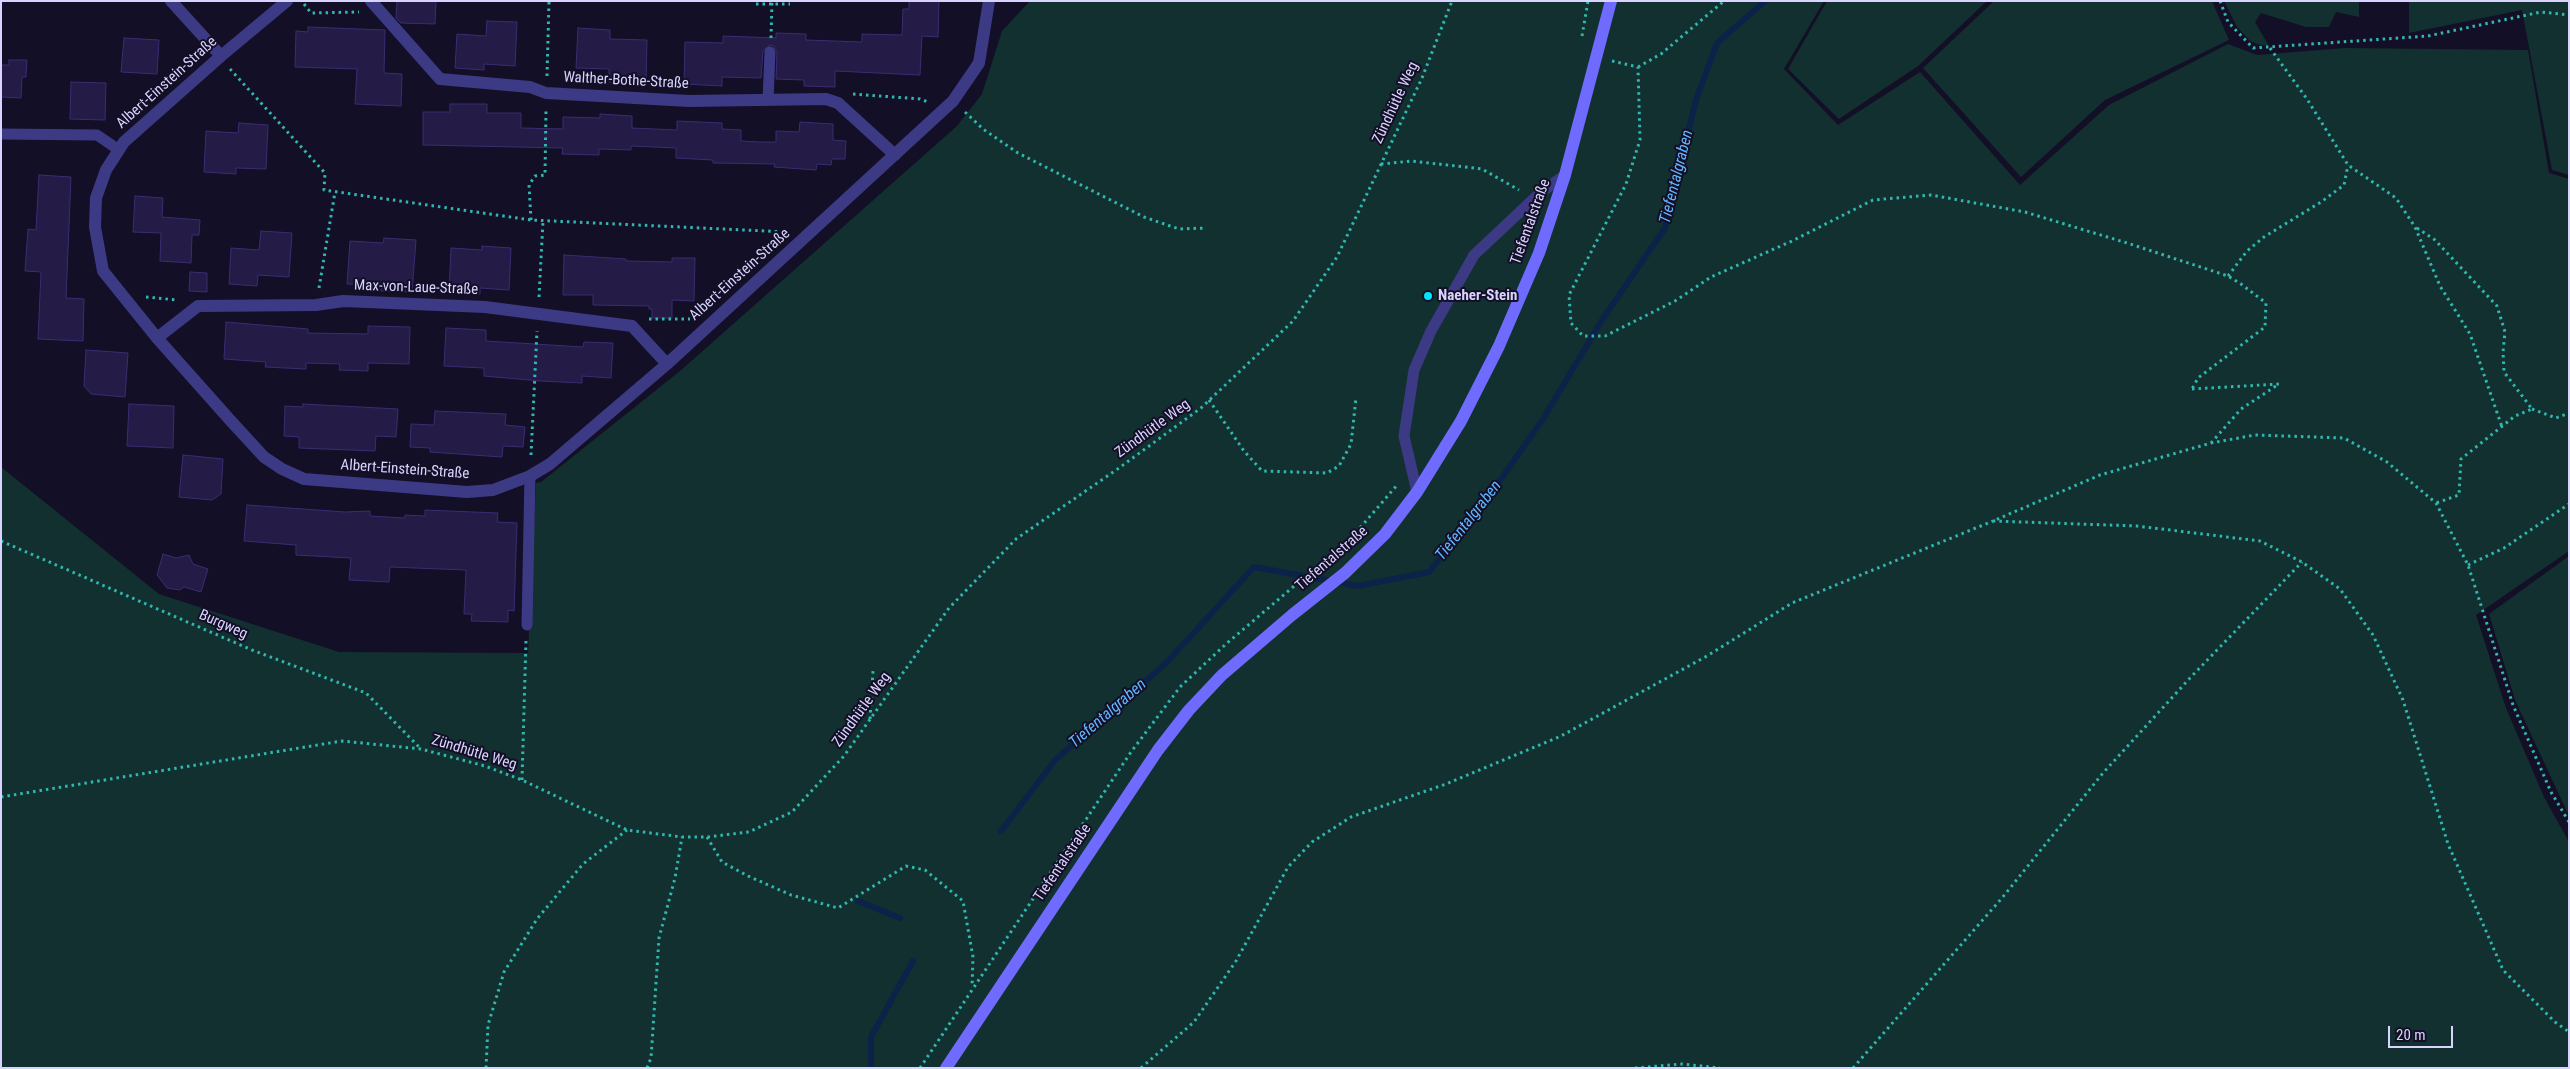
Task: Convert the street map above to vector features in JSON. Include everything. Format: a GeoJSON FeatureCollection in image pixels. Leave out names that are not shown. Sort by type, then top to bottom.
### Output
{"type":"FeatureCollection","features":[{"type":"Feature","properties":{"kind":"street"},"geometry":{"type":"LineString","coordinates":[[171,1],[221,56]]}},
{"type":"Feature","properties":{"kind":"street","name":"Albert-Einstein-Straße"},"geometry":{"type":"LineString","coordinates":[[287,1],[221,56],[124,142],[106,170],[96,198],[95,227],[103,271],[157,338],[264,457],[282,469],[304,479],[467,492],[493,490],[530,476],[550,464],[667,364],[949,105],[979,63],[989,1]]}},
{"type":"Feature","properties":{"kind":"street","name":"Tiefentalstraße"},"geometry":{"type":"LineString","coordinates":[[946,1068],[1163,743],[1189,710],[1222,675],[1292,615],[1345,573],[1386,534],[1418,492],[1461,421],[1499,346],[1539,253],[1565,175],[1598,58],[1611,1]]}},
{"type":"Feature","properties":{"kind":"street","name":"Walther-Bothe-Straße"},"geometry":{"type":"LineString","coordinates":[[373,4],[440,79],[530,87],[546,93],[688,101],[826,99],[838,102],[895,155]]}},
{"type":"Feature","properties":{"kind":"street","name":"Max-von-Laue-Straße"},"geometry":{"type":"LineString","coordinates":[[198,306],[316,305],[343,301],[485,307],[632,326]]}},
{"type":"Feature","properties":{"kind":"street"},"geometry":{"type":"LineString","coordinates":[[157,338],[198,306]]}},
{"type":"Feature","properties":{"kind":"street"},"geometry":{"type":"LineString","coordinates":[[632,326],[667,364]]}},
{"type":"Feature","properties":{"kind":"lane"},"geometry":{"type":"LineString","coordinates":[[768,100],[770,47]]}},
{"type":"Feature","properties":{"kind":"lane"},"geometry":{"type":"LineString","coordinates":[[1,134],[97,135],[119,150]]}},
{"type":"Feature","properties":{"kind":"lane"},"geometry":{"type":"LineString","coordinates":[[1418,492],[1404,436],[1414,370],[1431,331],[1474,255],[1531,201],[1565,175]]}},
{"type":"Feature","properties":{"kind":"lane"},"geometry":{"type":"LineString","coordinates":[[526,624],[530,476]]}},
{"type":"Feature","properties":{"kind":"path"},"geometry":{"type":"LineString","coordinates":[[301,1],[312,13],[368,12],[373,4]]}},
{"type":"Feature","properties":{"kind":"path"},"geometry":{"type":"LineString","coordinates":[[546,93],[549,1]]}},
{"type":"Feature","properties":{"kind":"path","name":"Zündhütle Weg"},"geometry":{"type":"LineString","coordinates":[[1,797],[342,741],[421,749],[485,766],[522,780],[627,830],[682,837],[707,837],[749,832],[792,812],[844,756],[949,608],[1016,539],[1119,468],[1210,400],[1293,321],[1337,258],[1422,78],[1452,1]]}},
{"type":"Feature","properties":{"kind":"path"},"geometry":{"type":"LineString","coordinates":[[1581,44],[1588,1]]}},
{"type":"Feature","properties":{"kind":"path"},"geometry":{"type":"LineString","coordinates":[[1598,58],[1638,67],[1661,54],[1724,1]]}},
{"type":"Feature","properties":{"kind":"path"},"geometry":{"type":"LineString","coordinates":[[2220,1],[2228,22],[2253,48],[2428,36],[2540,12],[2569,14]]}},
{"type":"Feature","properties":{"kind":"path"},"geometry":{"type":"LineString","coordinates":[[770,47],[772,2]]}},
{"type":"Feature","properties":{"kind":"path"},"geometry":{"type":"LineString","coordinates":[[756,4],[772,2],[790,4]]}},
{"type":"Feature","properties":{"kind":"path"},"geometry":{"type":"LineString","coordinates":[[2270,48],[2307,99],[2348,165],[2396,198],[2415,227],[2440,286],[2470,334],[2488,392],[2502,427]]}},
{"type":"Feature","properties":{"kind":"path"},"geometry":{"type":"LineString","coordinates":[[221,56],[238,80],[325,173],[324,190],[531,220],[811,233]]}},
{"type":"Feature","properties":{"kind":"path"},"geometry":{"type":"LineString","coordinates":[[1638,67],[1640,140],[1626,184],[1569,295],[1571,324],[1583,336],[1604,334],[1675,301],[1711,277],[1792,241],[1873,200],[1932,195],[2025,212],[2128,243],[2228,276],[2266,303],[2265,327],[2198,378],[2192,389],[2280,384],[2241,409],[2211,443]]}},
{"type":"Feature","properties":{"kind":"path"},"geometry":{"type":"LineString","coordinates":[[868,95],[920,98],[949,105],[1018,153],[1144,217],[1179,229],[1206,228]]}},
{"type":"Feature","properties":{"kind":"path"},"geometry":{"type":"LineString","coordinates":[[531,220],[529,185],[535,176],[546,175],[546,127]]}},
{"type":"Feature","properties":{"kind":"path"},"geometry":{"type":"LineString","coordinates":[[1381,164],[1412,161],[1482,170],[1521,191],[1531,201]]}},
{"type":"Feature","properties":{"kind":"path"},"geometry":{"type":"LineString","coordinates":[[2228,276],[2247,251],[2264,237],[2321,202],[2344,185],[2348,165]]}},
{"type":"Feature","properties":{"kind":"path"},"geometry":{"type":"LineString","coordinates":[[316,305],[335,192]]}},
{"type":"Feature","properties":{"kind":"path"},"geometry":{"type":"LineString","coordinates":[[538,314],[543,221]]}},
{"type":"Feature","properties":{"kind":"path"},"geometry":{"type":"LineString","coordinates":[[2415,227],[2435,240],[2497,306],[2505,332],[2504,372],[2532,409],[2556,418],[2569,413]]}},
{"type":"Feature","properties":{"kind":"path"},"geometry":{"type":"LineString","coordinates":[[1517,255],[1527,229]]}},
{"type":"Feature","properties":{"kind":"path"},"geometry":{"type":"LineString","coordinates":[[123,296],[189,301],[198,306]]}},
{"type":"Feature","properties":{"kind":"path"},"geometry":{"type":"LineString","coordinates":[[632,326],[648,319],[705,319],[713,322]]}},
{"type":"Feature","properties":{"kind":"path"},"geometry":{"type":"LineString","coordinates":[[533,441],[537,342]]}},
{"type":"Feature","properties":{"kind":"path"},"geometry":{"type":"LineString","coordinates":[[1210,400],[1244,450],[1262,470],[1327,473],[1339,466],[1351,444],[1356,398]]}},
{"type":"Feature","properties":{"kind":"path"},"geometry":{"type":"LineString","coordinates":[[2436,504],[2459,495],[2461,458],[2515,416],[2532,409]]}},
{"type":"Feature","properties":{"kind":"path"},"geometry":{"type":"LineString","coordinates":[[1141,1068],[1194,1022],[1236,961],[1288,867],[1312,842],[1351,817],[1446,784],[1561,736],[1708,656],[1792,603],[2100,476],[2211,443],[2255,435],[2344,438],[2387,462],[2436,504],[2468,565],[2513,705],[2551,792],[2569,822]]}},
{"type":"Feature","properties":{"kind":"path"},"geometry":{"type":"LineString","coordinates":[[1286,594],[1352,536],[1391,494],[1411,465]]}},
{"type":"Feature","properties":{"kind":"path"},"geometry":{"type":"LineString","coordinates":[[2468,565],[2504,548],[2569,504]]}},
{"type":"Feature","properties":{"kind":"path"},"geometry":{"type":"LineString","coordinates":[[1993,520],[2137,526],[2260,541],[2302,562],[2340,589],[2373,635],[2403,700],[2448,844],[2503,970],[2554,1022],[2569,1032]]}},
{"type":"Feature","properties":{"kind":"path","name":"Burgweg"},"geometry":{"type":"LineString","coordinates":[[1,541],[252,650],[366,693],[421,749]]}},
{"type":"Feature","properties":{"kind":"path"},"geometry":{"type":"LineString","coordinates":[[1853,1068],[2002,898],[2103,773],[2190,678],[2302,562]]}},
{"type":"Feature","properties":{"kind":"path"},"geometry":{"type":"LineString","coordinates":[[522,780],[526,624]]}},
{"type":"Feature","properties":{"kind":"path"},"geometry":{"type":"LineString","coordinates":[[870,719],[873,671]]}},
{"type":"Feature","properties":{"kind":"path"},"geometry":{"type":"LineString","coordinates":[[486,1068],[488,1025],[504,972],[536,919],[582,864],[627,830]]}},
{"type":"Feature","properties":{"kind":"path"},"geometry":{"type":"LineString","coordinates":[[647,1068],[651,1058],[659,938],[675,878],[682,837]]}},
{"type":"Feature","properties":{"kind":"path"},"geometry":{"type":"LineString","coordinates":[[707,837],[722,862],[748,876],[792,895],[838,908],[906,866],[925,870],[963,901],[973,956],[972,989]]}},
{"type":"Feature","properties":{"kind":"path"},"geometry":{"type":"LineString","coordinates":[[1635,1068],[1682,1064],[1720,1068]]}},
{"type":"Feature","properties":{"kind":"green space"},"geometry":{"type":"Polygon","coordinates":[[[1030,1],[1824,1],[1784,69],[1838,125],[1920,72],[2020,185],[2109,105],[2228,44],[2257,55],[2345,48],[2528,50],[2549,173],[2569,179],[2569,551],[2476,615],[2506,708],[2544,797],[2569,842],[2569,1068],[1,1068],[1,467],[159,594],[339,652],[528,653],[536,483],[541,482],[680,371],[957,126],[982,94],[1002,31],[1030,1]]]}},
{"type":"Feature","properties":{"kind":"green space"},"geometry":{"type":"Polygon","coordinates":[[[1827,1],[1987,1],[1918,66],[1839,119],[1788,69],[1827,1]]]}},
{"type":"Feature","properties":{"kind":"green space"},"geometry":{"type":"Polygon","coordinates":[[[1994,1],[2212,1],[2229,40],[2105,100],[2021,177],[1923,68],[1994,1]]]}},
{"type":"Feature","properties":{"kind":"green space"},"geometry":{"type":"Polygon","coordinates":[[[2224,1],[2359,1],[2359,17],[2336,12],[2329,27],[2306,27],[2261,13],[2255,22],[2269,46],[2260,45],[2250,41],[2237,27],[2224,1]]]}},
{"type":"Feature","properties":{"kind":"green space"},"geometry":{"type":"Polygon","coordinates":[[[2409,1],[2569,1],[2569,175],[2552,170],[2522,10],[2409,33],[2409,1]]]}},
{"type":"Feature","properties":{"kind":"green space"},"geometry":{"type":"Polygon","coordinates":[[[2569,556],[2569,816],[2515,700],[2489,614],[2569,556]]]}},
{"type":"Feature","properties":{"kind":"building"},"geometry":{"type":"Polygon","coordinates":[[[397,1],[436,1],[435,24],[401,23],[396,18],[397,1]]]}},
{"type":"Feature","properties":{"kind":"building"},"geometry":{"type":"Polygon","coordinates":[[[909,1],[939,1],[938,37],[922,36],[920,75],[835,71],[835,87],[804,86],[804,80],[776,79],[777,52],[774,46],[770,45],[763,51],[761,78],[722,77],[722,86],[684,84],[685,42],[723,43],[723,36],[776,38],[776,33],[806,34],[806,40],[862,42],[862,34],[902,35],[903,9],[909,9],[909,1]]]}},
{"type":"Feature","properties":{"kind":"building"},"geometry":{"type":"Polygon","coordinates":[[[487,21],[517,22],[515,66],[484,64],[484,70],[455,68],[457,34],[486,36],[487,21]]]}},
{"type":"Feature","properties":{"kind":"building"},"geometry":{"type":"Polygon","coordinates":[[[308,27],[385,30],[384,73],[402,74],[401,106],[355,104],[357,69],[295,67],[296,31],[308,32],[308,27]]]}},
{"type":"Feature","properties":{"kind":"building"},"geometry":{"type":"Polygon","coordinates":[[[578,28],[610,30],[610,39],[647,40],[646,83],[609,82],[609,69],[576,68],[578,28]]]}},
{"type":"Feature","properties":{"kind":"building"},"geometry":{"type":"Polygon","coordinates":[[[124,38],[159,40],[157,74],[121,72],[124,38]]]}},
{"type":"Feature","properties":{"kind":"building"},"geometry":{"type":"Polygon","coordinates":[[[9,60],[27,60],[26,77],[22,77],[21,98],[1,97],[1,65],[9,65],[9,60]]]}},
{"type":"Feature","properties":{"kind":"building"},"geometry":{"type":"Polygon","coordinates":[[[71,82],[106,83],[105,120],[70,119],[71,82]]]}},
{"type":"Feature","properties":{"kind":"building"},"geometry":{"type":"Polygon","coordinates":[[[450,104],[487,104],[487,113],[521,113],[521,128],[563,129],[563,117],[600,118],[600,114],[632,116],[632,128],[677,130],[677,121],[722,123],[722,129],[741,130],[741,141],[759,142],[776,142],[776,131],[799,132],[800,122],[833,124],[833,140],[846,141],[845,159],[832,159],[831,165],[817,164],[816,170],[774,167],[775,164],[713,163],[713,160],[676,158],[676,148],[631,146],[631,150],[599,149],[599,155],[562,154],[563,148],[423,145],[423,112],[450,112],[450,104]]]}},
{"type":"Feature","properties":{"kind":"building"},"geometry":{"type":"Polygon","coordinates":[[[239,123],[268,125],[266,169],[236,168],[236,174],[204,172],[206,131],[238,133],[239,123]]]}},
{"type":"Feature","properties":{"kind":"building"},"geometry":{"type":"Polygon","coordinates":[[[39,175],[71,177],[66,298],[84,299],[83,341],[38,339],[41,272],[25,271],[28,229],[36,230],[39,175]]]}},
{"type":"Feature","properties":{"kind":"building"},"geometry":{"type":"Polygon","coordinates":[[[135,196],[163,198],[162,217],[200,220],[199,235],[192,235],[191,263],[160,261],[161,233],[133,232],[135,196]]]}},
{"type":"Feature","properties":{"kind":"building"},"geometry":{"type":"Polygon","coordinates":[[[261,231],[292,233],[289,277],[258,275],[257,286],[229,284],[231,248],[259,250],[261,231]]]}},
{"type":"Feature","properties":{"kind":"building"},"geometry":{"type":"Polygon","coordinates":[[[384,238],[416,240],[412,292],[381,291],[381,285],[347,284],[350,241],[383,243],[384,238]]]}},
{"type":"Feature","properties":{"kind":"building"},"geometry":{"type":"Polygon","coordinates":[[[482,246],[511,248],[509,290],[480,288],[480,294],[449,293],[451,248],[482,250],[482,246]]]}},
{"type":"Feature","properties":{"kind":"building"},"geometry":{"type":"Polygon","coordinates":[[[564,255],[626,259],[626,261],[672,262],[672,258],[695,258],[694,301],[672,300],[672,318],[652,318],[652,309],[649,309],[649,306],[593,305],[593,295],[563,295],[564,255]]]}},
{"type":"Feature","properties":{"kind":"building"},"geometry":{"type":"Polygon","coordinates":[[[190,272],[207,273],[207,292],[189,291],[190,272]]]}},
{"type":"Feature","properties":{"kind":"building"},"geometry":{"type":"Polygon","coordinates":[[[226,322],[308,329],[308,333],[368,334],[368,326],[410,327],[409,364],[368,363],[368,371],[339,370],[340,364],[306,363],[306,369],[265,367],[266,362],[224,359],[226,322]]]}},
{"type":"Feature","properties":{"kind":"building"},"geometry":{"type":"Polygon","coordinates":[[[446,328],[486,330],[486,341],[583,347],[584,342],[613,343],[611,378],[582,376],[582,383],[540,381],[484,376],[484,368],[444,366],[446,328]]]}},
{"type":"Feature","properties":{"kind":"building"},"geometry":{"type":"Polygon","coordinates":[[[86,350],[128,353],[125,397],[91,394],[84,386],[86,350]]]}},
{"type":"Feature","properties":{"kind":"building"},"geometry":{"type":"Polygon","coordinates":[[[129,404],[174,406],[173,448],[127,446],[129,404]]]}},
{"type":"Feature","properties":{"kind":"building"},"geometry":{"type":"Polygon","coordinates":[[[303,404],[398,409],[396,437],[376,436],[375,451],[299,448],[299,437],[284,436],[285,406],[303,407],[303,404]]]}},
{"type":"Feature","properties":{"kind":"building"},"geometry":{"type":"Polygon","coordinates":[[[435,411],[506,414],[505,425],[525,427],[523,447],[503,446],[502,457],[430,452],[430,448],[410,447],[411,424],[434,425],[435,411]]]}},
{"type":"Feature","properties":{"kind":"building"},"geometry":{"type":"Polygon","coordinates":[[[183,455],[223,459],[221,494],[212,500],[179,497],[183,455]]]}},
{"type":"Feature","properties":{"kind":"building"},"geometry":{"type":"Polygon","coordinates":[[[247,505],[345,512],[370,511],[370,516],[405,518],[405,515],[425,516],[425,510],[498,513],[497,522],[517,523],[514,611],[508,610],[508,622],[471,621],[472,614],[464,614],[466,570],[390,567],[389,582],[349,580],[351,558],[296,555],[296,545],[244,541],[247,505]]]}},
{"type":"Feature","properties":{"kind":"building"},"geometry":{"type":"Polygon","coordinates":[[[163,554],[176,558],[189,555],[193,564],[208,569],[201,592],[184,587],[180,590],[167,588],[157,575],[163,554]]]}},
{"type":"Feature","properties":{"kind":"waterway","name":"Tiefentalgraben"},"geometry":{"type":"LineString","coordinates":[[1001,831],[1055,760],[1166,663],[1254,567],[1358,586],[1429,572],[1492,492],[1543,419],[1602,320],[1665,228],[1696,100],[1717,43],[1765,1]]}},
{"type":"Feature","properties":{"kind":"waterway","name":"Tiefentalgraben"},"geometry":{"type":"LineString","coordinates":[[858,901],[900,918]]}},
{"type":"Feature","properties":{"kind":"waterway","name":"Tiefentalgraben"},"geometry":{"type":"LineString","coordinates":[[871,1068],[871,1037],[913,961]]}},
{"type":"Feature","properties":{"kind":"place","name":"Naeher-Stein"},"geometry":{"type":"Point","coordinates":[1428,296]}}]}
